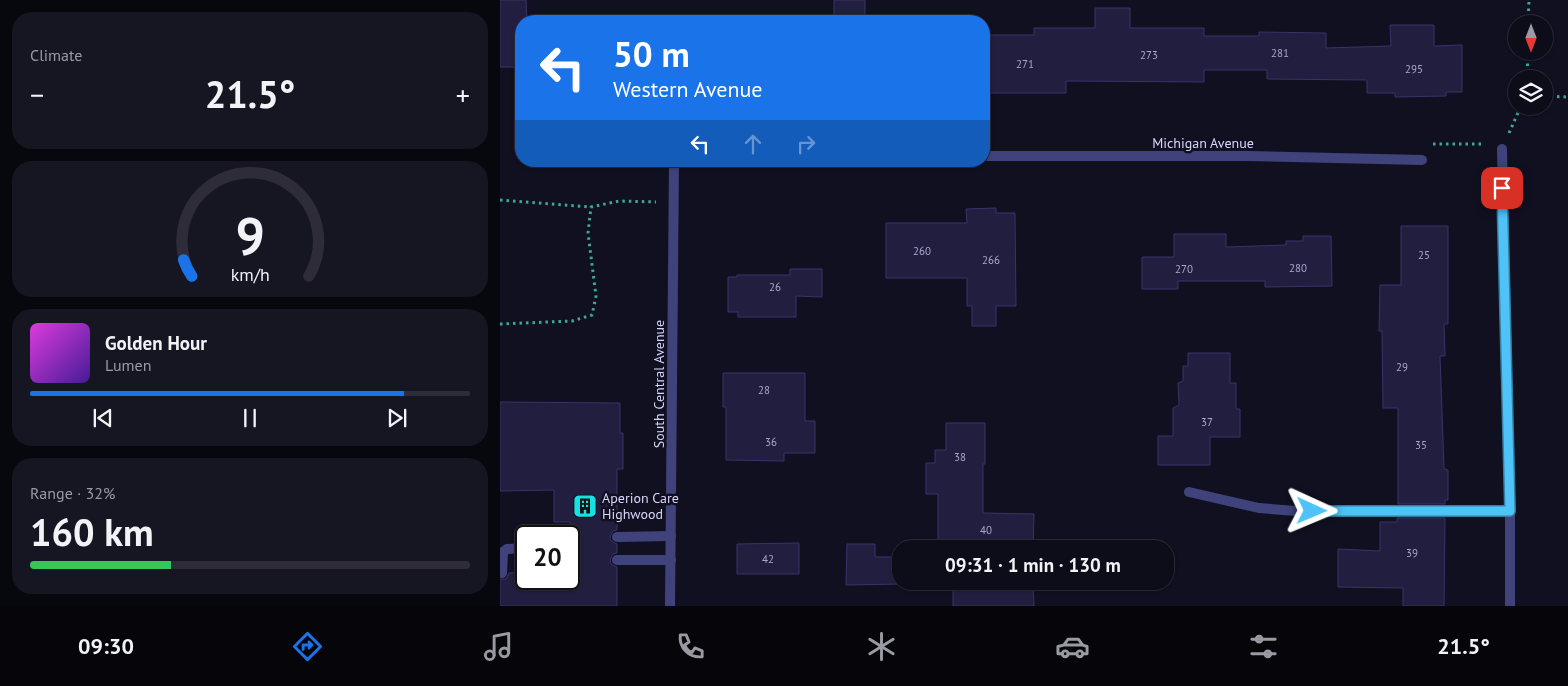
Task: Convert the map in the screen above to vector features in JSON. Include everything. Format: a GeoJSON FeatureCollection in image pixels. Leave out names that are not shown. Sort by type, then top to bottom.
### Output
{"type":"FeatureCollection","features":[{"type":"Feature","properties":{"kind":"street"},"geometry":{"type":"LineString","coordinates":[[1502,150],[1510,511],[1510,606]]}},
{"type":"Feature","properties":{"kind":"street","name":"Michigan Avenue"},"geometry":{"type":"LineString","coordinates":[[990,156],[1246,156],[1422,160]]}},
{"type":"Feature","properties":{"kind":"street","name":"South Central Avenue"},"geometry":{"type":"LineString","coordinates":[[670,606],[674,167]]}},
{"type":"Feature","properties":{"kind":"street"},"geometry":{"type":"LineString","coordinates":[[1189,492],[1259,508],[1296,511],[1510,511]]}},
{"type":"Feature","properties":{"kind":"street"},"geometry":{"type":"LineString","coordinates":[[617,537],[671,536]]}},
{"type":"Feature","properties":{"kind":"street"},"geometry":{"type":"LineString","coordinates":[[502,572],[503,552],[507,548],[515,548]]}},
{"type":"Feature","properties":{"kind":"street"},"geometry":{"type":"LineString","coordinates":[[617,560],[671,560]]}},
{"type":"Feature","properties":{"kind":"path"},"geometry":{"type":"LineString","coordinates":[[1528,15],[1529,0]]}},
{"type":"Feature","properties":{"kind":"path"},"geometry":{"type":"LineString","coordinates":[[1553,96],[1568,97]]}},
{"type":"Feature","properties":{"kind":"path"},"geometry":{"type":"LineString","coordinates":[[1502,150],[1517,115]]}},
{"type":"Feature","properties":{"kind":"path"},"geometry":{"type":"LineString","coordinates":[[500,200],[591,207],[619,201],[674,203]]}},
{"type":"Feature","properties":{"kind":"path"},"geometry":{"type":"LineString","coordinates":[[500,324],[572,321],[592,315],[596,296],[588,233],[591,207]]}},
{"type":"Feature","properties":{"kind":"building"},"geometry":{"type":"Polygon","coordinates":[[[500,0],[526,0],[527,15],[515,15],[515,67],[500,67],[500,0]]]}},
{"type":"Feature","properties":{"kind":"building"},"geometry":{"type":"Polygon","coordinates":[[[834,0],[865,0],[865,15],[834,15],[834,0]]]}},
{"type":"Feature","properties":{"kind":"building"},"geometry":{"type":"Polygon","coordinates":[[[1095,8],[1130,8],[1130,28],[1204,28],[1204,36],[1259,36],[1259,32],[1326,33],[1326,48],[1391,46],[1390,25],[1434,25],[1434,46],[1462,45],[1462,92],[1446,92],[1446,96],[1395,97],[1395,93],[1367,93],[1367,80],[1267,79],[1267,70],[1204,70],[1204,82],[1066,81],[1066,93],[990,93],[990,35],[1034,35],[1034,28],[1095,28],[1095,8]]]}},
{"type":"Feature","properties":{"kind":"building"},"geometry":{"type":"Polygon","coordinates":[[[996,208],[996,213],[1015,213],[1016,306],[996,306],[996,326],[972,326],[972,306],[967,306],[967,278],[886,278],[886,223],[967,223],[966,209],[996,208]]]}},
{"type":"Feature","properties":{"kind":"building"},"geometry":{"type":"Polygon","coordinates":[[[1401,226],[1448,226],[1448,324],[1444,324],[1445,356],[1440,356],[1444,469],[1448,470],[1448,500],[1445,500],[1445,504],[1398,504],[1398,408],[1383,408],[1382,331],[1379,331],[1380,285],[1401,285],[1401,226]]]}},
{"type":"Feature","properties":{"kind":"building"},"geometry":{"type":"Polygon","coordinates":[[[1174,234],[1226,234],[1226,247],[1286,245],[1286,241],[1303,241],[1303,236],[1331,236],[1332,286],[1265,287],[1265,281],[1178,281],[1178,289],[1142,289],[1142,257],[1174,257],[1174,234]]]}},
{"type":"Feature","properties":{"kind":"building"},"geometry":{"type":"Polygon","coordinates":[[[790,269],[822,269],[822,297],[796,296],[796,317],[738,317],[738,312],[728,312],[728,277],[737,277],[737,275],[790,275],[790,269]]]}},
{"type":"Feature","properties":{"kind":"building"},"geometry":{"type":"Polygon","coordinates":[[[1188,353],[1230,353],[1230,383],[1236,383],[1236,409],[1240,409],[1240,437],[1210,437],[1210,465],[1158,465],[1158,436],[1173,436],[1173,408],[1179,405],[1178,383],[1183,381],[1183,366],[1188,366],[1188,353]]]}},
{"type":"Feature","properties":{"kind":"building"},"geometry":{"type":"Polygon","coordinates":[[[723,373],[805,373],[805,421],[815,421],[815,453],[784,453],[784,461],[726,460],[726,407],[723,407],[723,373]]]}},
{"type":"Feature","properties":{"kind":"building","name":"Aperion Care Highwood"},"geometry":{"type":"Polygon","coordinates":[[[500,402],[620,403],[620,433],[623,433],[623,469],[617,469],[617,530],[613,531],[610,537],[611,541],[617,544],[617,553],[613,554],[610,560],[611,564],[617,567],[617,606],[500,606],[500,579],[506,579],[509,573],[515,573],[515,590],[580,590],[580,525],[570,525],[570,522],[554,522],[554,490],[500,491],[500,402]]]}},
{"type":"Feature","properties":{"kind":"building"},"geometry":{"type":"Polygon","coordinates":[[[946,423],[985,423],[983,513],[1034,514],[1033,540],[938,540],[938,494],[926,494],[926,463],[935,463],[935,450],[946,450],[946,423]]]}},
{"type":"Feature","properties":{"kind":"building"},"geometry":{"type":"Polygon","coordinates":[[[1397,518],[1445,518],[1444,606],[1403,606],[1403,588],[1338,587],[1338,549],[1380,551],[1380,522],[1397,522],[1397,518]]]}},
{"type":"Feature","properties":{"kind":"building"},"geometry":{"type":"Polygon","coordinates":[[[799,543],[799,574],[737,574],[737,544],[799,543]]]}},
{"type":"Feature","properties":{"kind":"building"},"geometry":{"type":"Polygon","coordinates":[[[847,544],[875,544],[875,557],[892,557],[892,584],[846,585],[847,544]]]}},
{"type":"Feature","properties":{"kind":"building"},"geometry":{"type":"Polygon","coordinates":[[[953,590],[1033,590],[1034,606],[953,606],[953,590]]]}},
{"type":"Feature","properties":{"kind":"place","name":"Aperion Care Highwood"},"geometry":{"type":"Point","coordinates":[585,506]}},
{"type":"Feature","properties":{"kind":"route"},"geometry":{"type":"LineString","coordinates":[[1312,511],[1510,511],[1502,188]]}}]}
